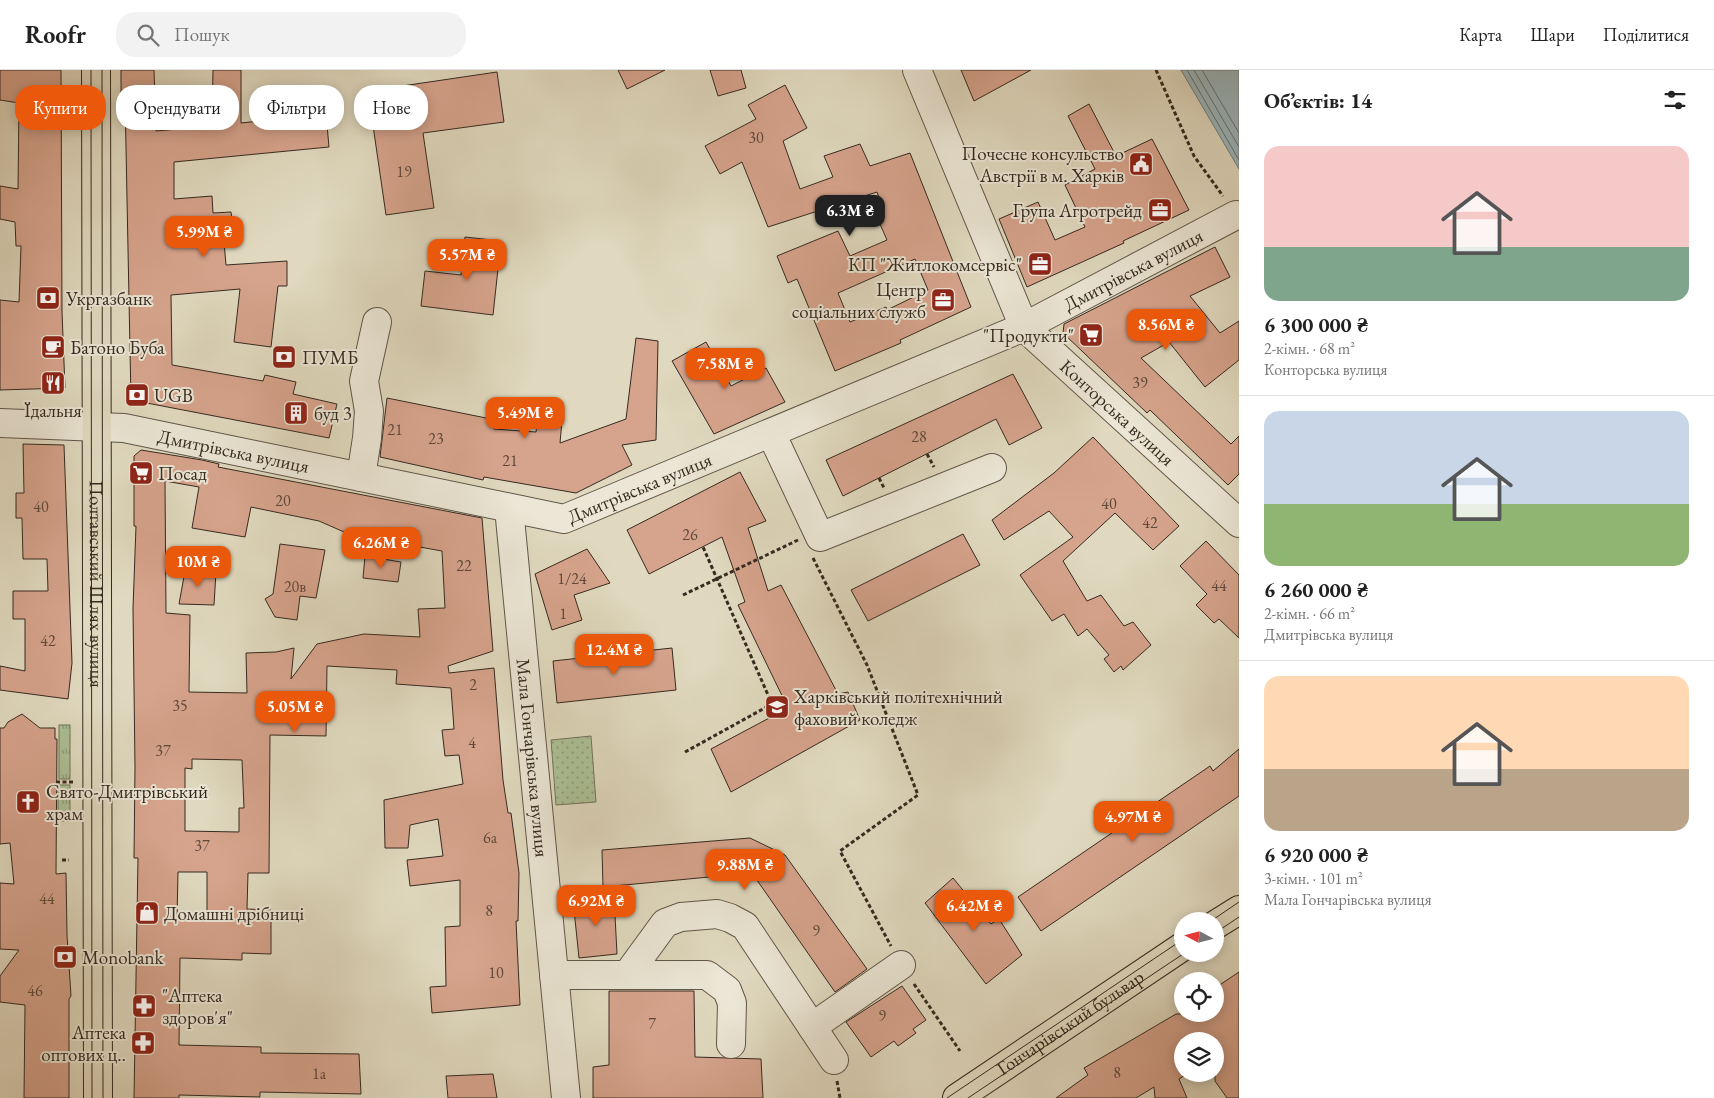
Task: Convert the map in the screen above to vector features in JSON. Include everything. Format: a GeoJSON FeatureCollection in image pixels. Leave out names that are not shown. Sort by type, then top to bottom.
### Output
{"type":"FeatureCollection","features":[{"type":"Feature","properties":{"kind":"main road","name":"Полтавський Шлях вулиця"},"geometry":{"type":"LineString","coordinates":[[96,70],[98,1098]]}},
{"type":"Feature","properties":{"kind":"main road"},"geometry":{"type":"LineString","coordinates":[[1224,920],[1239,910]]}},
{"type":"Feature","properties":{"kind":"main road","name":"Гончарівський бульвар"},"geometry":{"type":"LineString","coordinates":[[957,1098],[1174,952]]}},
{"type":"Feature","properties":{"kind":"street","name":"Конторська вулиця"},"geometry":{"type":"LineString","coordinates":[[917,70],[1024,326],[1239,523]]}},
{"type":"Feature","properties":{"kind":"street","name":"Дмитрівська вулиця"},"geometry":{"type":"LineString","coordinates":[[0,423],[97,425],[134,430],[564,519],[1024,326],[1236,215]]}},
{"type":"Feature","properties":{"kind":"street"},"geometry":{"type":"LineString","coordinates":[[361,477],[369,411],[364,381],[377,322]]}},
{"type":"Feature","properties":{"kind":"street"},"geometry":{"type":"LineString","coordinates":[[771,433],[820,537],[992,468]]}},
{"type":"Feature","properties":{"kind":"street","name":"Мала Гончарівська вулиця"},"geometry":{"type":"LineString","coordinates":[[509,508],[566,1098]]}},
{"type":"Feature","properties":{"kind":"street"},"geometry":{"type":"LineString","coordinates":[[627,975],[666,923],[681,917],[717,914],[724,916],[745,926],[834,1060]]}},
{"type":"Feature","properties":{"kind":"street"},"geometry":{"type":"LineString","coordinates":[[812,1027],[902,965]]}},
{"type":"Feature","properties":{"kind":"street"},"geometry":{"type":"LineString","coordinates":[[554,975],[707,975],[727,990],[732,1004],[730,1044]]}},
{"type":"Feature","properties":{"kind":"path"},"geometry":{"type":"LineString","coordinates":[[1156,70],[1194,156],[1236,215]]}},
{"type":"Feature","properties":{"kind":"path"},"geometry":{"type":"LineString","coordinates":[[927,454],[934,468]]}},
{"type":"Feature","properties":{"kind":"path"},"geometry":{"type":"LineString","coordinates":[[879,478],[884,489]]}},
{"type":"Feature","properties":{"kind":"path"},"geometry":{"type":"LineString","coordinates":[[684,595],[803,538]]}},
{"type":"Feature","properties":{"kind":"path"},"geometry":{"type":"LineString","coordinates":[[684,752],[772,704],[703,547]]}},
{"type":"Feature","properties":{"kind":"path"},"geometry":{"type":"LineString","coordinates":[[812,554],[867,664],[918,795],[840,851],[902,965],[960,1051]]}},
{"type":"Feature","properties":{"kind":"path"},"geometry":{"type":"LineString","coordinates":[[56,782],[74,782]]}},
{"type":"Feature","properties":{"kind":"path"},"geometry":{"type":"LineString","coordinates":[[62,860],[69,860]]}},
{"type":"Feature","properties":{"kind":"green space"},"geometry":{"type":"Polygon","coordinates":[[[59,725],[70,725],[70,779],[59,779],[59,725]]]}},
{"type":"Feature","properties":{"kind":"green space"},"geometry":{"type":"Polygon","coordinates":[[[591,736],[596,802],[556,805],[551,740],[591,736]]]}},
{"type":"Feature","properties":{"kind":"green space"},"geometry":{"type":"Polygon","coordinates":[[[58,785],[70,785],[70,821],[58,821],[58,785]]]}},
{"type":"Feature","properties":{"kind":"water"},"geometry":{"type":"Polygon","coordinates":[[[1181,70],[1239,70],[1239,169],[1181,70]]]}},
{"type":"Feature","properties":{"kind":"building"},"geometry":{"type":"Polygon","coordinates":[[[0,70],[61,70],[61,85],[15,85],[15,102],[0,100],[0,70]]]}},
{"type":"Feature","properties":{"kind":"building"},"geometry":{"type":"Polygon","coordinates":[[[121,70],[154,70],[154,85],[121,85],[121,70]]]}},
{"type":"Feature","properties":{"kind":"building"},"geometry":{"type":"Polygon","coordinates":[[[213,70],[241,70],[241,123],[249,122],[249,130],[327,130],[329,147],[174,162],[174,199],[212,196],[213,213],[231,212],[233,229],[223,230],[226,265],[287,261],[287,286],[278,286],[271,347],[234,342],[240,289],[171,295],[172,365],[263,381],[265,375],[296,382],[293,394],[337,404],[329,438],[131,400],[126,130],[239,130],[239,85],[213,85],[213,70]]]}},
{"type":"Feature","properties":{"kind":"building"},"geometry":{"type":"Polygon","coordinates":[[[618,70],[665,70],[627,89],[618,70]]]}},
{"type":"Feature","properties":{"kind":"building"},"geometry":{"type":"Polygon","coordinates":[[[710,70],[741,70],[746,88],[718,96],[710,70]]]}},
{"type":"Feature","properties":{"kind":"building"},"geometry":{"type":"Polygon","coordinates":[[[961,70],[1031,70],[974,101],[961,70]]]}},
{"type":"Feature","properties":{"kind":"building"},"geometry":{"type":"Polygon","coordinates":[[[497,72],[504,122],[423,133],[434,208],[386,215],[374,130],[428,130],[428,85],[409,85],[497,72]]]}},
{"type":"Feature","properties":{"kind":"building"},"geometry":{"type":"Polygon","coordinates":[[[785,85],[807,128],[783,141],[800,189],[833,177],[824,156],[860,144],[870,166],[910,153],[971,307],[900,340],[901,343],[835,371],[797,279],[788,283],[777,256],[838,231],[850,256],[887,240],[876,215],[884,212],[877,192],[768,227],[742,162],[720,174],[705,146],[756,119],[748,105],[785,85]],[[915,259],[838,293],[850,322],[886,307],[887,310],[928,290],[915,259]]]}},
{"type":"Feature","properties":{"kind":"building"},"geometry":{"type":"Polygon","coordinates":[[[1089,104],[1116,156],[1152,139],[1189,210],[1123,241],[1124,243],[1027,287],[999,219],[1038,202],[1055,240],[1085,227],[1065,185],[1095,169],[1068,116],[1089,104]]]}},
{"type":"Feature","properties":{"kind":"building"},"geometry":{"type":"Polygon","coordinates":[[[19,130],[61,130],[62,312],[65,388],[0,390],[0,300],[19,302],[21,246],[16,246],[15,222],[0,219],[0,186],[18,189],[19,130]]]}},
{"type":"Feature","properties":{"kind":"building"},"geometry":{"type":"Polygon","coordinates":[[[465,237],[501,241],[493,315],[421,306],[425,271],[461,275],[465,237]]]}},
{"type":"Feature","properties":{"kind":"building"},"geometry":{"type":"Polygon","coordinates":[[[1215,247],[1230,277],[1190,296],[1220,333],[1239,321],[1239,360],[1205,387],[1169,342],[1141,358],[1231,444],[1239,436],[1239,474],[1228,485],[1150,410],[1147,413],[1063,333],[1064,324],[1215,247]]]}},
{"type":"Feature","properties":{"kind":"building"},"geometry":{"type":"Polygon","coordinates":[[[636,338],[658,341],[656,440],[622,445],[632,465],[576,493],[484,477],[483,480],[380,457],[387,398],[496,420],[494,429],[536,432],[539,407],[563,409],[560,443],[626,419],[636,338]]]}},
{"type":"Feature","properties":{"kind":"building"},"geometry":{"type":"Polygon","coordinates":[[[706,342],[731,386],[766,368],[785,402],[714,434],[672,361],[706,342]]]}},
{"type":"Feature","properties":{"kind":"building"},"geometry":{"type":"Polygon","coordinates":[[[1013,374],[1042,428],[1009,445],[996,419],[843,496],[826,460],[1013,374]]]}},
{"type":"Feature","properties":{"kind":"building"},"geometry":{"type":"Polygon","coordinates":[[[1093,437],[1179,526],[1153,550],[1115,513],[1063,561],[1087,601],[1101,595],[1124,626],[1133,622],[1151,645],[1123,670],[1121,666],[1114,672],[1104,659],[1109,655],[1087,629],[1078,636],[1064,614],[1052,621],[1020,575],[1073,537],[1049,511],[1004,540],[992,520],[1054,473],[1093,437]]]}},
{"type":"Feature","properties":{"kind":"building"},"geometry":{"type":"Polygon","coordinates":[[[23,444],[64,445],[72,663],[68,699],[0,690],[0,666],[25,671],[25,619],[13,619],[13,591],[48,591],[47,559],[23,559],[22,518],[16,518],[16,493],[24,493],[23,444]]]}},
{"type":"Feature","properties":{"kind":"building"},"geometry":{"type":"Polygon","coordinates":[[[141,450],[202,460],[219,464],[218,467],[482,518],[493,651],[448,666],[449,673],[494,668],[503,780],[508,813],[511,813],[519,873],[518,921],[516,921],[520,1005],[432,1013],[430,987],[446,986],[445,927],[460,926],[460,880],[410,886],[407,860],[443,856],[438,819],[410,825],[408,848],[385,848],[384,800],[463,784],[459,755],[445,756],[442,730],[454,729],[451,688],[396,684],[397,670],[327,666],[326,736],[270,735],[269,873],[248,873],[247,909],[271,910],[271,954],[242,953],[242,960],[180,958],[179,1045],[261,1047],[261,1053],[359,1054],[361,1094],[260,1092],[260,1097],[179,1095],[179,1098],[134,1098],[138,858],[134,858],[133,608],[136,526],[134,526],[134,456],[141,450]],[[165,481],[166,613],[190,615],[189,692],[247,693],[246,653],[276,652],[294,648],[291,679],[317,644],[364,634],[420,637],[418,609],[445,608],[442,551],[403,544],[401,557],[319,521],[251,507],[245,537],[192,528],[199,487],[165,481]],[[192,759],[192,769],[185,768],[185,831],[239,832],[239,808],[244,808],[242,760],[192,759]],[[178,872],[177,919],[207,919],[207,872],[178,872]]]}},
{"type":"Feature","properties":{"kind":"building"},"geometry":{"type":"Polygon","coordinates":[[[740,472],[766,521],[748,528],[768,591],[781,585],[838,694],[848,692],[860,720],[731,792],[711,749],[788,708],[738,605],[745,602],[722,537],[649,574],[627,530],[740,472]]]}},
{"type":"Feature","properties":{"kind":"building"},"geometry":{"type":"Polygon","coordinates":[[[963,534],[980,565],[868,621],[851,590],[963,534]]]}},
{"type":"Feature","properties":{"kind":"building"},"geometry":{"type":"Polygon","coordinates":[[[1206,541],[1239,575],[1239,638],[1219,619],[1214,623],[1196,605],[1207,594],[1180,566],[1206,541]]]}},
{"type":"Feature","properties":{"kind":"building"},"geometry":{"type":"Polygon","coordinates":[[[280,544],[325,550],[316,598],[300,596],[297,620],[275,617],[265,599],[273,594],[280,544]]]}},
{"type":"Feature","properties":{"kind":"building"},"geometry":{"type":"Polygon","coordinates":[[[587,549],[610,583],[574,595],[582,620],[552,630],[535,574],[587,549]]]}},
{"type":"Feature","properties":{"kind":"building"},"geometry":{"type":"Polygon","coordinates":[[[365,556],[401,562],[398,582],[363,578],[365,556]]]}},
{"type":"Feature","properties":{"kind":"building"},"geometry":{"type":"Polygon","coordinates":[[[185,571],[216,572],[214,605],[179,604],[185,571]]]}},
{"type":"Feature","properties":{"kind":"building"},"geometry":{"type":"Polygon","coordinates":[[[672,648],[676,690],[557,703],[553,661],[672,648]]]}},
{"type":"Feature","properties":{"kind":"building"},"geometry":{"type":"Polygon","coordinates":[[[22,714],[40,728],[55,728],[55,739],[57,739],[56,874],[66,873],[67,935],[71,996],[69,999],[69,1098],[24,1098],[25,1005],[0,1002],[0,976],[19,950],[0,949],[0,883],[14,884],[10,843],[0,844],[0,728],[4,728],[8,722],[22,714]]]}},
{"type":"Feature","properties":{"kind":"building"},"geometry":{"type":"Polygon","coordinates":[[[1239,749],[1239,796],[1041,931],[1018,897],[1210,766],[1213,771],[1239,749]]]}},
{"type":"Feature","properties":{"kind":"building"},"geometry":{"type":"Polygon","coordinates":[[[750,838],[785,855],[867,969],[835,992],[752,873],[603,887],[602,850],[750,838]]]}},
{"type":"Feature","properties":{"kind":"building"},"geometry":{"type":"Polygon","coordinates":[[[953,878],[991,924],[999,919],[1022,955],[986,984],[925,903],[953,878]]]}},
{"type":"Feature","properties":{"kind":"building"},"geometry":{"type":"Polygon","coordinates":[[[614,896],[617,954],[579,958],[573,900],[614,896]]]}},
{"type":"Feature","properties":{"kind":"building"},"geometry":{"type":"Polygon","coordinates":[[[1239,972],[1239,1098],[1227,1098],[1216,1082],[1224,1082],[1224,1032],[1174,1032],[1174,1082],[1180,1082],[1187,1098],[1155,1098],[1154,1087],[1136,1098],[1056,1098],[1088,1075],[1084,1068],[1174,1015],[1174,1022],[1224,1022],[1224,982],[1239,972]]]}},
{"type":"Feature","properties":{"kind":"building"},"geometry":{"type":"Polygon","coordinates":[[[902,986],[926,1020],[913,1029],[916,1033],[898,1046],[894,1041],[871,1057],[846,1022],[902,986]]]}},
{"type":"Feature","properties":{"kind":"building"},"geometry":{"type":"Polygon","coordinates":[[[609,991],[694,991],[695,1057],[761,1059],[763,1098],[593,1098],[593,1067],[609,1065],[609,991]]]}},
{"type":"Feature","properties":{"kind":"building"},"geometry":{"type":"Polygon","coordinates":[[[493,1074],[497,1098],[448,1098],[446,1076],[493,1074]]]}},
{"type":"Feature","properties":{"kind":"tram line"},"geometry":{"type":"LineString","coordinates":[[91,70],[92,1098]]}},
{"type":"Feature","properties":{"kind":"tram line"},"geometry":{"type":"LineString","coordinates":[[102,70],[103,1098]]}},
{"type":"Feature","properties":{"kind":"tram line"},"geometry":{"type":"LineString","coordinates":[[1224,912],[1239,902]]}},
{"type":"Feature","properties":{"kind":"tram line"},"geometry":{"type":"LineString","coordinates":[[1224,927],[1239,917]]}},
{"type":"Feature","properties":{"kind":"tram line"},"geometry":{"type":"LineString","coordinates":[[947,1098],[1174,945]]}},
{"type":"Feature","properties":{"kind":"tram line"},"geometry":{"type":"LineString","coordinates":[[968,1098],[1174,960]]}},
{"type":"Feature","properties":{"kind":"place","name":"Почесне консульство Австрії в м. Харків"},"geometry":{"type":"Point","coordinates":[1141,164]}},
{"type":"Feature","properties":{"kind":"place","name":"Група Агротрейд"},"geometry":{"type":"Point","coordinates":[1160,210]}},
{"type":"Feature","properties":{"kind":"place","name":"КП \"Житлокомсервіс\""},"geometry":{"type":"Point","coordinates":[1040,264]}},
{"type":"Feature","properties":{"kind":"place","name":"Укргазбанк"},"geometry":{"type":"Point","coordinates":[48,298]}},
{"type":"Feature","properties":{"kind":"place","name":"Центр соціальних служб"},"geometry":{"type":"Point","coordinates":[943,300]}},
{"type":"Feature","properties":{"kind":"place","name":"\"Продукти\""},"geometry":{"type":"Point","coordinates":[1091,335]}},
{"type":"Feature","properties":{"kind":"place","name":"Батоно Буба"},"geometry":{"type":"Point","coordinates":[53,347]}},
{"type":"Feature","properties":{"kind":"place","name":"ПУМБ"},"geometry":{"type":"Point","coordinates":[284,357]}},
{"type":"Feature","properties":{"kind":"place","name":"Їдальня"},"geometry":{"type":"Point","coordinates":[53,383]}},
{"type":"Feature","properties":{"kind":"place","name":"UGB"},"geometry":{"type":"Point","coordinates":[137,395]}},
{"type":"Feature","properties":{"kind":"place","name":"буд 3"},"geometry":{"type":"Point","coordinates":[296,413]}},
{"type":"Feature","properties":{"kind":"place","name":"Посад"},"geometry":{"type":"Point","coordinates":[141,473]}},
{"type":"Feature","properties":{"kind":"place","name":"Харківський політехнічний фаховий коледж"},"geometry":{"type":"Point","coordinates":[777,707]}},
{"type":"Feature","properties":{"kind":"place","name":"Свято-Дмитрівський храм"},"geometry":{"type":"Point","coordinates":[28,802]}},
{"type":"Feature","properties":{"kind":"place","name":"Домашні дрібниці"},"geometry":{"type":"Point","coordinates":[147,913]}},
{"type":"Feature","properties":{"kind":"place","name":"Monobank"},"geometry":{"type":"Point","coordinates":[65,957]}},
{"type":"Feature","properties":{"kind":"place","name":"\"Аптека здоров'я\""},"geometry":{"type":"Point","coordinates":[144,1006]}},
{"type":"Feature","properties":{"kind":"place","name":"Аптека оптових ц‥"},"geometry":{"type":"Point","coordinates":[143,1043]}}]}
